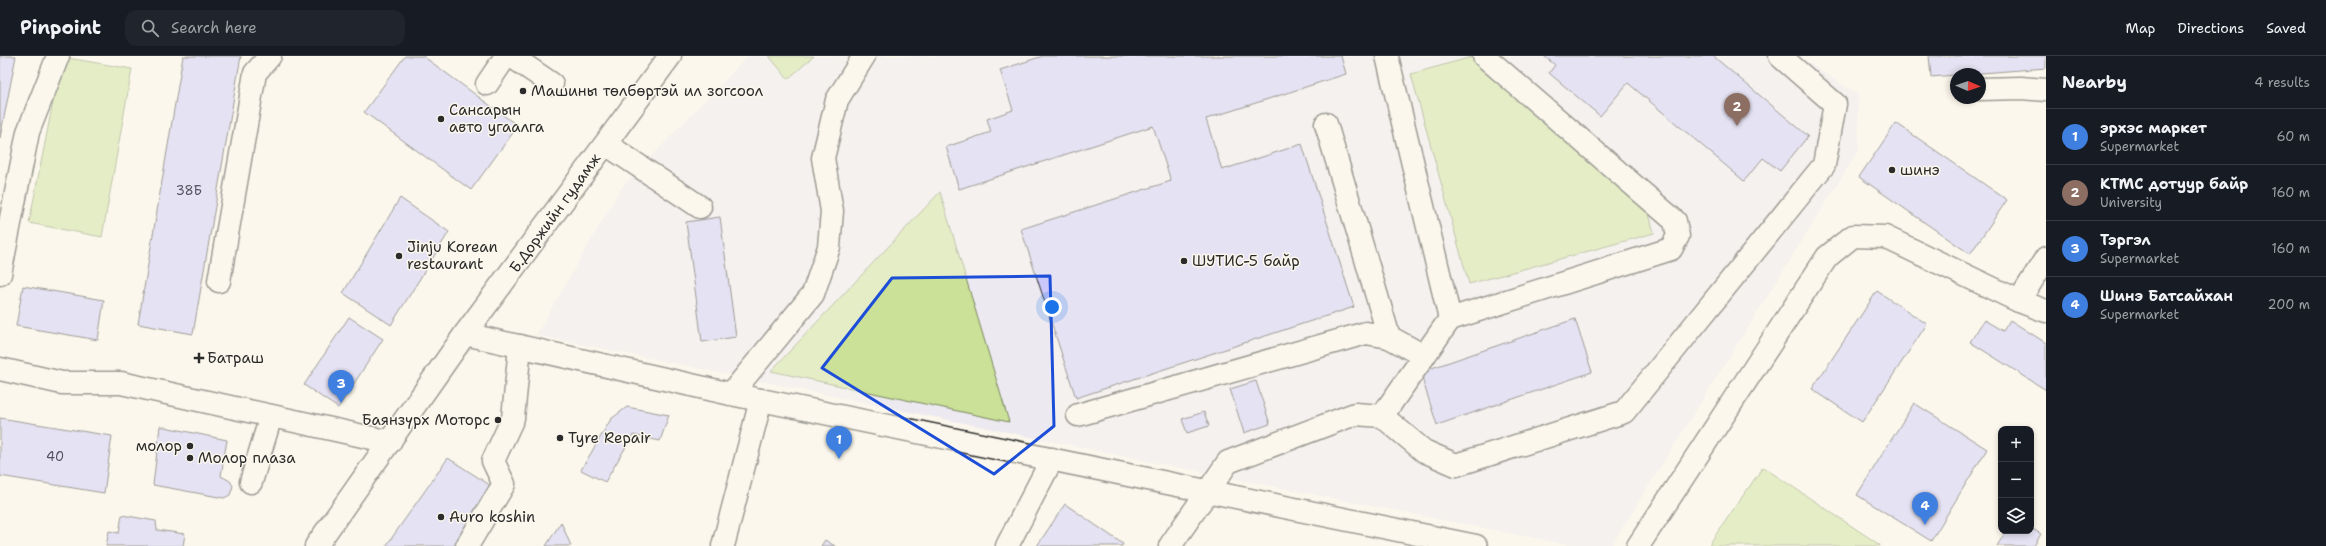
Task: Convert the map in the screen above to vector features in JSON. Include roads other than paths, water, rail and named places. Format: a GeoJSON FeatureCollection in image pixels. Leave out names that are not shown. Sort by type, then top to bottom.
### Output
{"type":"FeatureCollection","features":[{"type":"Feature","properties":{"kind":"street"},"geometry":{"type":"LineString","coordinates":[[0,274],[28,132],[58,56]]}},
{"type":"Feature","properties":{"kind":"street"},"geometry":{"type":"LineString","coordinates":[[219,281],[255,73],[270,56]]}},
{"type":"Feature","properties":{"kind":"street"},"geometry":{"type":"LineString","coordinates":[[487,84],[506,56]]}},
{"type":"Feature","properties":{"kind":"street"},"geometry":{"type":"LineString","coordinates":[[511,56],[552,84]]}},
{"type":"Feature","properties":{"kind":"street","name":"Б.Доржийн гудамж"},"geometry":{"type":"LineString","coordinates":[[316,546],[466,334],[670,56]]}},
{"type":"Feature","properties":{"kind":"street"},"geometry":{"type":"LineString","coordinates":[[731,394],[813,294],[829,247],[832,211],[823,158],[837,100],[864,56]]}},
{"type":"Feature","properties":{"kind":"street"},"geometry":{"type":"LineString","coordinates":[[1387,56],[1450,319]]}},
{"type":"Feature","properties":{"kind":"street"},"geometry":{"type":"LineString","coordinates":[[1382,416],[1450,319],[1670,249],[1678,236],[1675,221],[1484,56]]}},
{"type":"Feature","properties":{"kind":"street"},"geometry":{"type":"LineString","coordinates":[[1170,546],[1206,491],[1228,462],[1355,414],[1382,416],[1424,451],[1456,464],[1624,412],[1824,165],[1835,104],[1780,56]]}},
{"type":"Feature","properties":{"kind":"street"},"geometry":{"type":"LineString","coordinates":[[1986,89],[2021,88],[2046,90]]}},
{"type":"Feature","properties":{"kind":"street"},"geometry":{"type":"LineString","coordinates":[[1326,124],[1389,337]]}},
{"type":"Feature","properties":{"kind":"street"},"geometry":{"type":"LineString","coordinates":[[606,144],[700,207]]}},
{"type":"Feature","properties":{"kind":"street"},"geometry":{"type":"LineString","coordinates":[[1638,546],[1827,257],[1853,236],[1885,237],[2019,301],[2046,311]]}},
{"type":"Feature","properties":{"kind":"street"},"geometry":{"type":"LineString","coordinates":[[2019,301],[2046,258]]}},
{"type":"Feature","properties":{"kind":"street"},"geometry":{"type":"LineString","coordinates":[[1078,415],[1366,333],[1389,337],[1424,356]]}},
{"type":"Feature","properties":{"kind":"street"},"geometry":{"type":"LineString","coordinates":[[466,334],[731,394],[1476,546]]}},
{"type":"Feature","properties":{"kind":"street"},"geometry":{"type":"LineString","coordinates":[[467,546],[504,484],[493,461],[513,418],[520,346]]}},
{"type":"Feature","properties":{"kind":"street"},"geometry":{"type":"LineString","coordinates":[[0,369],[62,383],[121,383],[390,442]]}},
{"type":"Feature","properties":{"kind":"street"},"geometry":{"type":"LineString","coordinates":[[723,546],[760,400]]}},
{"type":"Feature","properties":{"kind":"street"},"geometry":{"type":"LineString","coordinates":[[251,482],[271,416]]}},
{"type":"Feature","properties":{"kind":"street"},"geometry":{"type":"LineString","coordinates":[[1007,546],[1052,459]]}},
{"type":"Feature","properties":{"kind":"place","name":"Машины төлбөртэй ил зогсоол"},"geometry":{"type":"Point","coordinates":[523,91]}},
{"type":"Feature","properties":{"kind":"place","name":"Cансарын авто угаалга"},"geometry":{"type":"Point","coordinates":[441,119]}},
{"type":"Feature","properties":{"kind":"place","name":"KTMC дотуур байр"},"geometry":{"type":"Point","coordinates":[1737,126]}},
{"type":"Feature","properties":{"kind":"place","name":"шинэ"},"geometry":{"type":"Point","coordinates":[1892,170]}},
{"type":"Feature","properties":{"kind":"place","name":"Jinju Korean restaurant"},"geometry":{"type":"Point","coordinates":[399,256]}},
{"type":"Feature","properties":{"kind":"place","name":"ШУТИС-5 байр"},"geometry":{"type":"Point","coordinates":[1184,261]}},
{"type":"Feature","properties":{"kind":"place","name":"Батраш"},"geometry":{"type":"Point","coordinates":[199,358]}},
{"type":"Feature","properties":{"kind":"place","name":"Тэргэл"},"geometry":{"type":"Point","coordinates":[341,403]}},
{"type":"Feature","properties":{"kind":"place","name":"Баянзүрх Моторс"},"geometry":{"type":"Point","coordinates":[498,420]}},
{"type":"Feature","properties":{"kind":"place","name":"Tyre Repair"},"geometry":{"type":"Point","coordinates":[560,438]}},
{"type":"Feature","properties":{"kind":"place","name":"молор"},"geometry":{"type":"Point","coordinates":[190,446]}},
{"type":"Feature","properties":{"kind":"place","name":"Молор плаза"},"geometry":{"type":"Point","coordinates":[190,458]}},
{"type":"Feature","properties":{"kind":"place","name":"эрхэс маркет"},"geometry":{"type":"Point","coordinates":[839,459]}},
{"type":"Feature","properties":{"kind":"place","name":"Auro koshin"},"geometry":{"type":"Point","coordinates":[441,517]}},
{"type":"Feature","properties":{"kind":"place","name":"Шинэ Батсайхан"},"geometry":{"type":"Point","coordinates":[1925,525]}}]}
